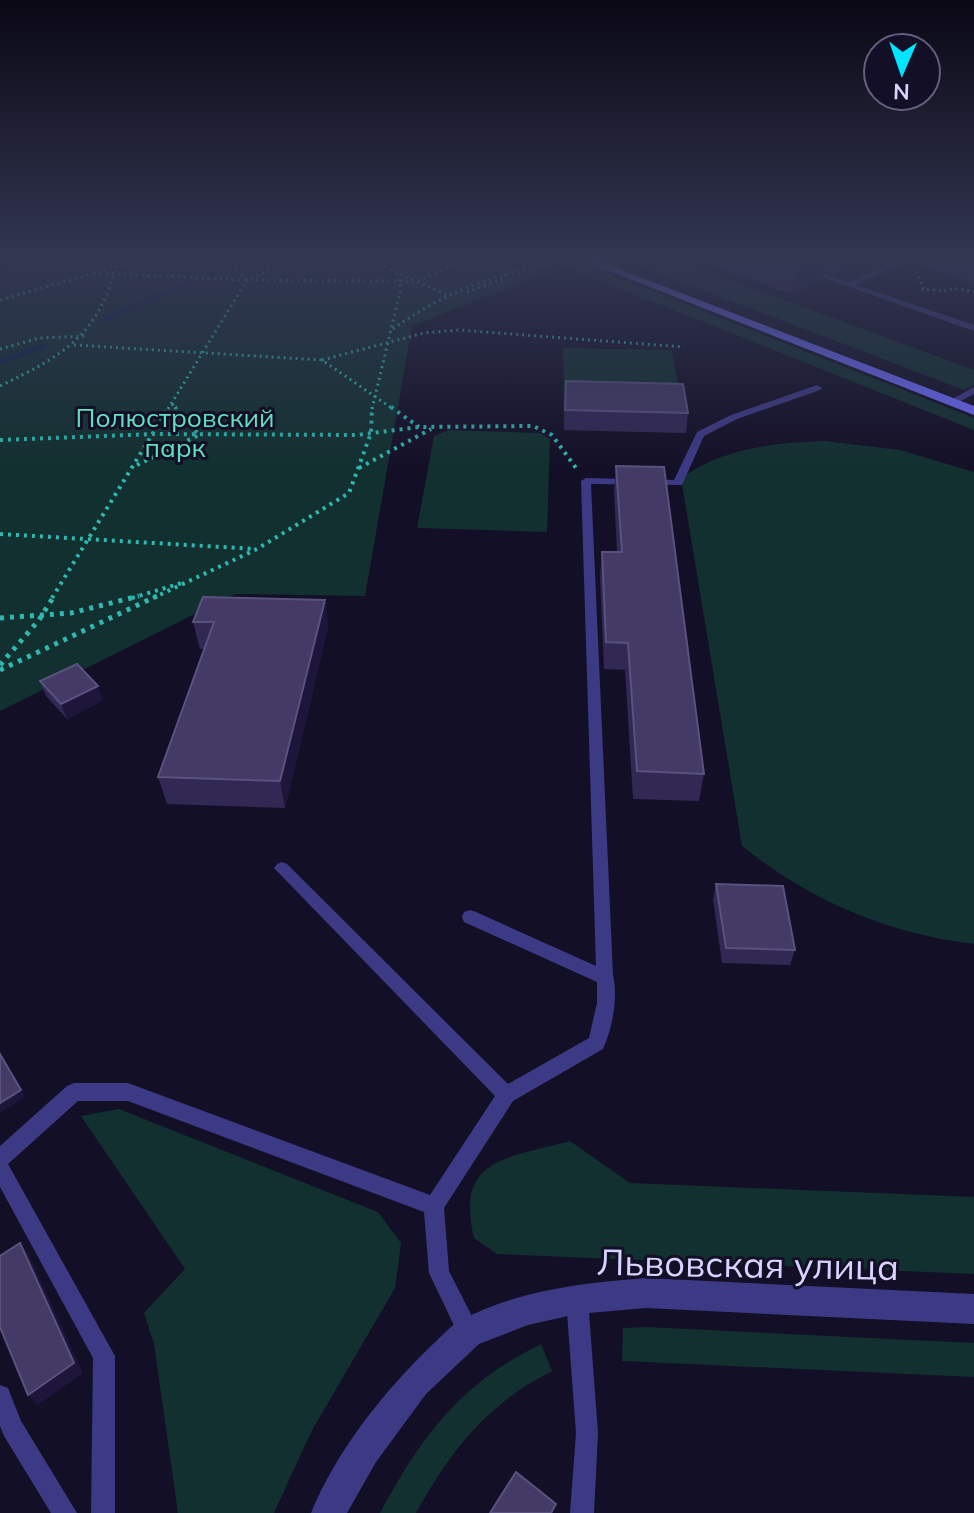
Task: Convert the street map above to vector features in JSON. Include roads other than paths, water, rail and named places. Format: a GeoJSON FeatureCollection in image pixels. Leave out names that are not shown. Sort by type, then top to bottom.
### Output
{"type":"FeatureCollection","features":[{"type":"Feature","properties":{"kind":"street"},"geometry":{"type":"LineString","coordinates":[[766,330],[974,411]]}},
{"type":"Feature","properties":{"kind":"street"},"geometry":{"type":"LineString","coordinates":[[797,330],[971,395]]}},
{"type":"Feature","properties":{"kind":"street","name":"Львовская улица"},"geometry":{"type":"LineString","coordinates":[[328,1513],[364,1450],[415,1383],[469,1332],[528,1310],[577,1299],[646,1293],[974,1309]]}},
{"type":"Feature","properties":{"kind":"lane"},"geometry":{"type":"LineString","coordinates":[[469,1332],[439,1273],[434,1206],[506,1095],[597,1043],[606,1003],[586,481],[678,483],[700,434],[734,417],[817,388]]}},
{"type":"Feature","properties":{"kind":"lane"},"geometry":{"type":"LineString","coordinates":[[952,402],[971,395]]}},
{"type":"Feature","properties":{"kind":"lane"},"geometry":{"type":"LineString","coordinates":[[282,868],[506,1095]]}},
{"type":"Feature","properties":{"kind":"lane"},"geometry":{"type":"LineString","coordinates":[[470,917],[607,979]]}},
{"type":"Feature","properties":{"kind":"lane"},"geometry":{"type":"LineString","coordinates":[[0,1159],[74,1092],[128,1092],[434,1206]]}},
{"type":"Feature","properties":{"kind":"lane"},"geometry":{"type":"LineString","coordinates":[[0,1168],[104,1356],[103,1513]]}},
{"type":"Feature","properties":{"kind":"lane"},"geometry":{"type":"LineString","coordinates":[[577,1299],[587,1433],[582,1513]]}},
{"type":"Feature","properties":{"kind":"lane"},"geometry":{"type":"LineString","coordinates":[[0,1396],[12,1428],[65,1513]]}},
{"type":"Feature","properties":{"kind":"waterway"},"geometry":{"type":"LineString","coordinates":[[0,362],[44,346]]}},
{"type":"Feature","properties":{"kind":"park label","name":"Полюстровский парк"},"geometry":{"type":"Point","coordinates":[175,432]}}]}
